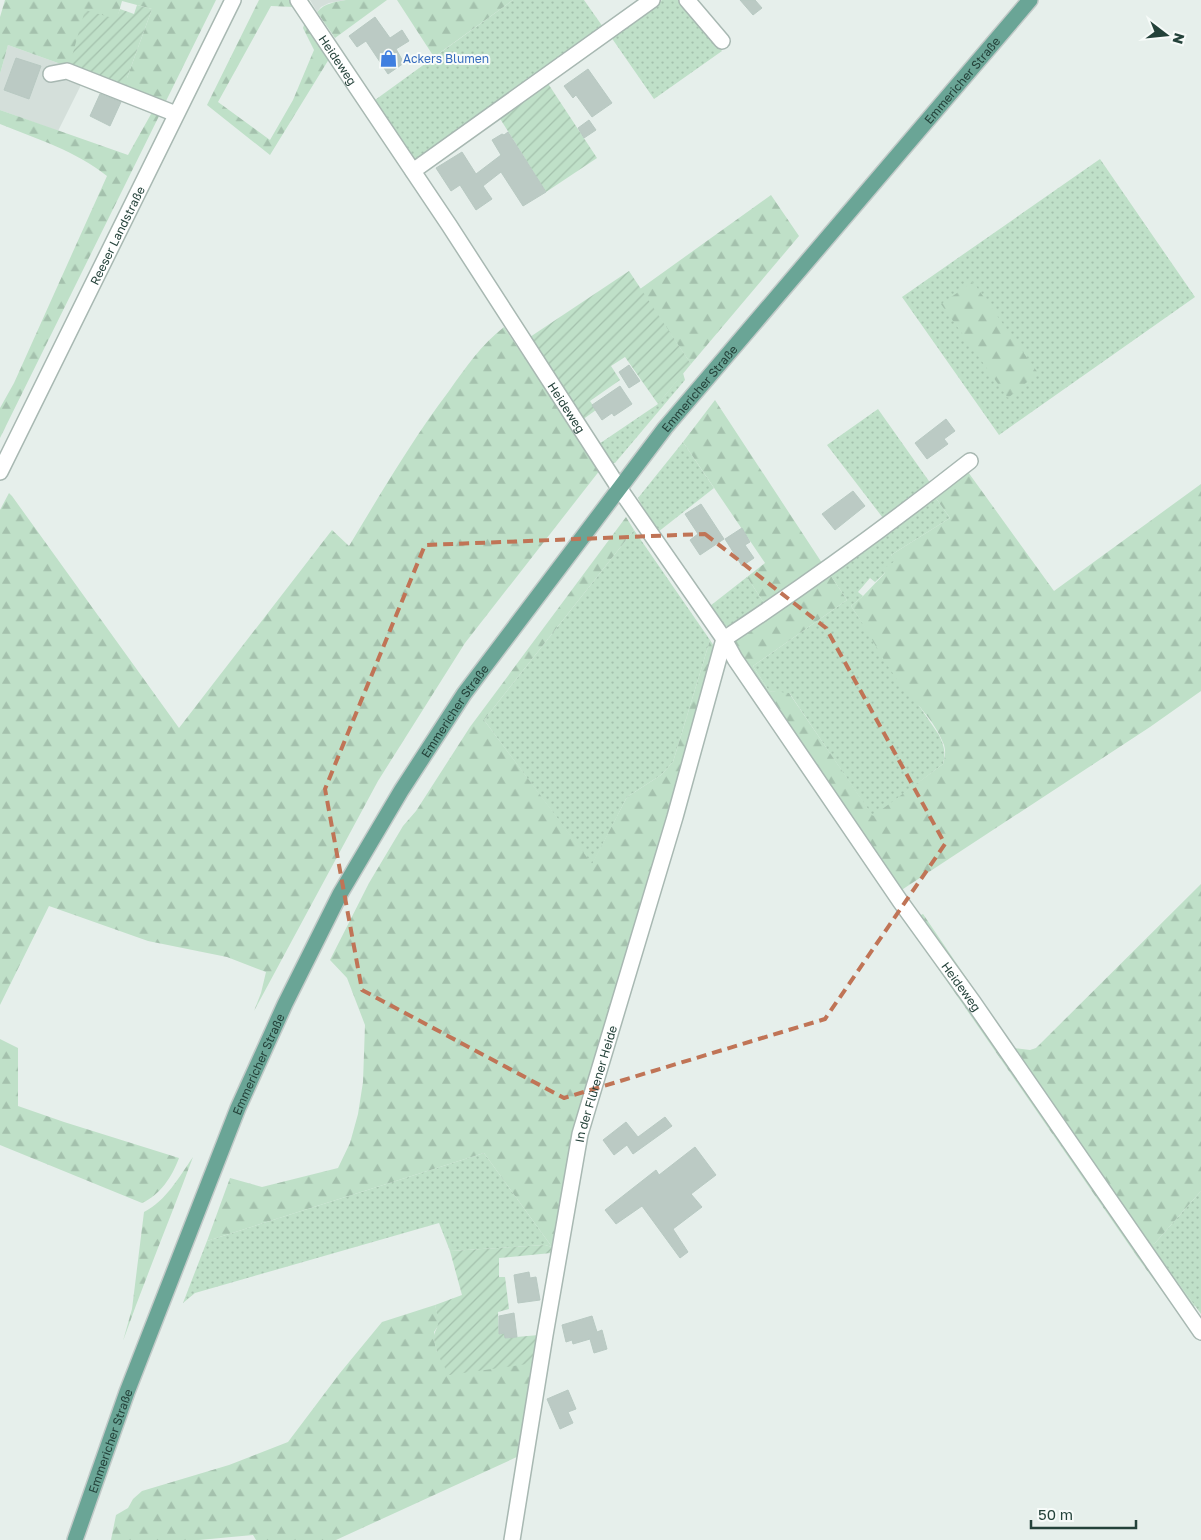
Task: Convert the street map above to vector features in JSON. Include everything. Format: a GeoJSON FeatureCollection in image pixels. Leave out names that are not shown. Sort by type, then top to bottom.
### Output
{"type":"FeatureCollection","features":[{"type":"Feature","properties":{"kind":"main road","name":"Emmericher Straße"},"geometry":{"type":"LineString","coordinates":[[75,1540],[134,1374],[238,1108],[285,1004],[340,894],[401,791],[464,694],[619,488],[672,421],[1030,0]]}},
{"type":"Feature","properties":{"kind":"street","name":"Reeser Landstraße"},"geometry":{"type":"LineString","coordinates":[[0,472],[233,0]]}},
{"type":"Feature","properties":{"kind":"street","name":"Heideweg"},"geometry":{"type":"LineString","coordinates":[[298,0],[413,171],[619,488],[724,639],[734,659],[1201,1332]]}},
{"type":"Feature","properties":{"kind":"street"},"geometry":{"type":"LineString","coordinates":[[413,171],[652,0]]}},
{"type":"Feature","properties":{"kind":"street"},"geometry":{"type":"LineString","coordinates":[[687,0],[722,41]]}},
{"type":"Feature","properties":{"kind":"street"},"geometry":{"type":"LineString","coordinates":[[51,74],[67,71],[176,114]]}},
{"type":"Feature","properties":{"kind":"street"},"geometry":{"type":"LineString","coordinates":[[724,639],[796,592],[880,531],[970,461]]}},
{"type":"Feature","properties":{"kind":"street","name":"In der Flürener Heide"},"geometry":{"type":"LineString","coordinates":[[512,1540],[580,1134],[675,817],[724,639]]}},
{"type":"Feature","properties":{"kind":"highlighted area"},"geometry":{"type":"Polygon","coordinates":[[[705,534],[826,628],[945,844],[825,1019],[564,1098],[362,990],[325,789],[425,545],[705,534]]]}},
{"type":"Feature","properties":{"kind":"shaded area"},"geometry":{"type":"Polygon","coordinates":[[[310,0],[346,0],[329,3],[321,7],[317,12],[310,0]]]}},
{"type":"Feature","properties":{"kind":"shaded area"},"geometry":{"type":"Polygon","coordinates":[[[8,45],[69,67],[83,81],[58,131],[0,110],[0,74],[8,45]]]}},
{"type":"Feature","properties":{"kind":"green space"},"geometry":{"type":"Polygon","coordinates":[[[5,0],[216,0],[166,101],[127,88],[127,78],[152,9],[122,1],[117,19],[69,67],[8,45],[0,74],[0,17],[5,0]]]}},
{"type":"Feature","properties":{"kind":"green space"},"geometry":{"type":"Polygon","coordinates":[[[259,0],[291,0],[295,7],[271,6],[218,102],[270,140],[293,100],[314,50],[303,28],[305,22],[329,59],[270,155],[207,105],[259,0]]]}},
{"type":"Feature","properties":{"kind":"green space"},"geometry":{"type":"Polygon","coordinates":[[[346,0],[387,0],[335,38],[317,12],[334,2],[346,0]]]}},
{"type":"Feature","properties":{"kind":"green space"},"geometry":{"type":"Polygon","coordinates":[[[397,0],[513,0],[434,57],[397,0]]]}},
{"type":"Feature","properties":{"kind":"green space"},"geometry":{"type":"Polygon","coordinates":[[[513,0],[584,0],[603,27],[415,161],[375,100],[513,0]]]}},
{"type":"Feature","properties":{"kind":"green space"},"geometry":{"type":"Polygon","coordinates":[[[662,0],[681,0],[722,51],[654,99],[611,37],[662,0]]]}},
{"type":"Feature","properties":{"kind":"green space"},"geometry":{"type":"Polygon","coordinates":[[[137,5],[152,9],[127,78],[127,88],[69,67],[85,10],[116,19],[120,9],[134,14],[137,5]]]}},
{"type":"Feature","properties":{"kind":"green space"},"geometry":{"type":"Polygon","coordinates":[[[547,82],[597,158],[546,192],[499,117],[547,82]]]}},
{"type":"Feature","properties":{"kind":"green space"},"geometry":{"type":"Polygon","coordinates":[[[155,107],[161,112],[0,438],[0,408],[14,383],[107,176],[82,159],[42,140],[0,124],[0,110],[128,155],[155,107]]]}},
{"type":"Feature","properties":{"kind":"green space"},"geometry":{"type":"Polygon","coordinates":[[[1100,159],[1195,297],[999,435],[902,297],[1100,159]]]}},
{"type":"Feature","properties":{"kind":"green space"},"geometry":{"type":"Polygon","coordinates":[[[771,195],[799,236],[691,364],[640,289],[771,195]]]}},
{"type":"Feature","properties":{"kind":"green space"},"geometry":{"type":"Polygon","coordinates":[[[629,271],[691,364],[658,404],[625,357],[611,366],[620,380],[590,401],[596,410],[582,420],[527,339],[629,271]]]}},
{"type":"Feature","properties":{"kind":"green space"},"geometry":{"type":"Polygon","coordinates":[[[973,282],[1038,373],[1008,398],[941,304],[973,282]]]}},
{"type":"Feature","properties":{"kind":"green space"},"geometry":{"type":"Polygon","coordinates":[[[504,327],[600,470],[465,643],[378,781],[254,1011],[266,972],[227,957],[148,941],[49,906],[0,1005],[0,510],[9,493],[179,728],[332,530],[349,546],[422,428],[474,357],[504,327]]]}},
{"type":"Feature","properties":{"kind":"green space"},"geometry":{"type":"Polygon","coordinates":[[[683,373],[685,380],[615,463],[611,463],[596,446],[658,404],[683,373]]]}},
{"type":"Feature","properties":{"kind":"green space"},"geometry":{"type":"Polygon","coordinates":[[[715,400],[822,563],[764,603],[747,577],[765,563],[683,442],[715,400]]]}},
{"type":"Feature","properties":{"kind":"green space"},"geometry":{"type":"Polygon","coordinates":[[[878,409],[931,484],[883,518],[827,445],[878,409]]]}},
{"type":"Feature","properties":{"kind":"green space"},"geometry":{"type":"Polygon","coordinates":[[[683,442],[714,488],[658,532],[638,498],[683,442]]]}},
{"type":"Feature","properties":{"kind":"green space"},"geometry":{"type":"Polygon","coordinates":[[[968,472],[1054,591],[1201,484],[1201,691],[1150,727],[900,891],[732,646],[733,639],[829,573],[847,600],[753,666],[769,691],[789,693],[873,816],[943,764],[945,750],[935,727],[892,673],[851,606],[885,573],[882,570],[895,561],[891,555],[950,518],[935,497],[968,472]]]}},
{"type":"Feature","properties":{"kind":"green space"},"geometry":{"type":"Polygon","coordinates":[[[935,497],[950,518],[891,555],[896,561],[883,570],[885,573],[875,582],[870,578],[858,592],[863,596],[851,606],[939,735],[944,752],[943,764],[873,817],[790,694],[769,691],[753,666],[847,600],[829,573],[935,497]]]}},
{"type":"Feature","properties":{"kind":"green space"},"geometry":{"type":"Polygon","coordinates":[[[626,517],[634,530],[484,720],[592,864],[627,797],[661,775],[673,762],[710,640],[716,649],[574,1128],[552,1247],[484,1153],[207,1241],[230,1178],[262,1187],[338,1168],[350,1143],[358,1114],[363,1082],[365,1025],[347,978],[330,960],[369,883],[403,826],[416,811],[470,727],[626,517]]]}},
{"type":"Feature","properties":{"kind":"green space"},"geometry":{"type":"Polygon","coordinates":[[[634,530],[710,640],[673,762],[661,775],[627,797],[592,865],[484,720],[634,530]]]}},
{"type":"Feature","properties":{"kind":"green space"},"geometry":{"type":"Polygon","coordinates":[[[747,577],[764,603],[731,626],[724,626],[710,606],[747,577]]]}},
{"type":"Feature","properties":{"kind":"green space"},"geometry":{"type":"Polygon","coordinates":[[[1201,884],[1201,1191],[1155,1243],[1151,1245],[1195,1306],[1180,1316],[906,922],[923,914],[1014,1048],[1030,1050],[1036,1048],[1201,884]]]}},
{"type":"Feature","properties":{"kind":"green space"},"geometry":{"type":"Polygon","coordinates":[[[0,1039],[18,1048],[18,1106],[179,1158],[173,1172],[160,1190],[142,1203],[0,1145],[0,1039]]]}},
{"type":"Feature","properties":{"kind":"green space"},"geometry":{"type":"Polygon","coordinates":[[[484,1153],[552,1247],[545,1245],[450,1251],[439,1223],[195,1293],[183,1303],[207,1241],[484,1153]]]}},
{"type":"Feature","properties":{"kind":"green space"},"geometry":{"type":"Polygon","coordinates":[[[193,1157],[123,1341],[132,1309],[144,1212],[159,1202],[193,1157]]]}},
{"type":"Feature","properties":{"kind":"green space"},"geometry":{"type":"Polygon","coordinates":[[[1201,1191],[1201,1314],[1150,1245],[1155,1243],[1201,1191]]]}},
{"type":"Feature","properties":{"kind":"green space"},"geometry":{"type":"Polygon","coordinates":[[[545,1245],[552,1247],[551,1253],[499,1258],[499,1277],[505,1277],[509,1309],[498,1312],[499,1334],[505,1333],[506,1338],[539,1335],[534,1363],[449,1375],[438,1353],[434,1337],[438,1326],[435,1305],[462,1295],[450,1251],[545,1245]]]}},
{"type":"Feature","properties":{"kind":"green space"},"geometry":{"type":"Polygon","coordinates":[[[435,1305],[439,1320],[434,1332],[437,1352],[534,1363],[519,1456],[336,1540],[256,1540],[253,1535],[199,1540],[111,1540],[116,1515],[128,1508],[133,1499],[142,1491],[229,1465],[288,1442],[340,1373],[382,1322],[435,1305]]]}},
{"type":"Feature","properties":{"kind":"building"},"geometry":{"type":"Polygon","coordinates":[[[740,0],[755,0],[762,8],[753,15],[740,0]]]}},
{"type":"Feature","properties":{"kind":"building"},"geometry":{"type":"Polygon","coordinates":[[[375,17],[390,38],[402,30],[409,41],[396,49],[404,63],[388,74],[366,41],[357,47],[349,36],[375,17]]]}},
{"type":"Feature","properties":{"kind":"building"},"geometry":{"type":"Polygon","coordinates":[[[16,58],[41,66],[29,99],[4,90],[16,58]]]}},
{"type":"Feature","properties":{"kind":"building"},"geometry":{"type":"Polygon","coordinates":[[[588,69],[612,103],[592,117],[576,95],[573,98],[564,86],[588,69]]]}},
{"type":"Feature","properties":{"kind":"building"},"geometry":{"type":"Polygon","coordinates":[[[100,94],[121,102],[110,126],[90,116],[100,94]]]}},
{"type":"Feature","properties":{"kind":"building"},"geometry":{"type":"Polygon","coordinates":[[[589,120],[596,130],[584,138],[578,128],[589,120]]]}},
{"type":"Feature","properties":{"kind":"building"},"geometry":{"type":"Polygon","coordinates":[[[508,132],[546,192],[523,206],[501,172],[483,186],[492,199],[476,210],[460,185],[451,191],[436,168],[462,152],[476,174],[501,155],[492,140],[508,132]]]}},
{"type":"Feature","properties":{"kind":"building"},"geometry":{"type":"Polygon","coordinates":[[[629,365],[640,381],[629,388],[619,372],[629,365]]]}},
{"type":"Feature","properties":{"kind":"building"},"geometry":{"type":"Polygon","coordinates":[[[620,386],[632,404],[614,416],[612,413],[602,420],[592,405],[620,386]]]}},
{"type":"Feature","properties":{"kind":"building"},"geometry":{"type":"Polygon","coordinates":[[[946,419],[955,431],[944,439],[948,444],[927,459],[915,443],[946,419]]]}},
{"type":"Feature","properties":{"kind":"building"},"geometry":{"type":"Polygon","coordinates":[[[853,491],[865,506],[835,530],[822,514],[853,491]]]}},
{"type":"Feature","properties":{"kind":"building"},"geometry":{"type":"Polygon","coordinates":[[[701,504],[724,539],[700,555],[690,540],[698,534],[685,514],[701,504]]]}},
{"type":"Feature","properties":{"kind":"building"},"geometry":{"type":"Polygon","coordinates":[[[742,528],[750,542],[745,545],[754,558],[742,566],[725,539],[742,528]]]}},
{"type":"Feature","properties":{"kind":"building"},"geometry":{"type":"Polygon","coordinates":[[[665,1117],[672,1126],[633,1154],[627,1145],[614,1155],[603,1140],[626,1122],[638,1137],[665,1117]]]}},
{"type":"Feature","properties":{"kind":"building"},"geometry":{"type":"Polygon","coordinates":[[[695,1147],[716,1175],[691,1194],[702,1207],[673,1229],[688,1252],[680,1258],[642,1206],[616,1224],[605,1210],[656,1170],[659,1175],[695,1147]]]}},
{"type":"Feature","properties":{"kind":"building"},"geometry":{"type":"Polygon","coordinates":[[[529,1272],[530,1278],[536,1277],[540,1300],[518,1303],[514,1275],[529,1272]]]}},
{"type":"Feature","properties":{"kind":"building"},"geometry":{"type":"Polygon","coordinates":[[[514,1313],[517,1337],[505,1338],[504,1333],[499,1334],[499,1316],[514,1313]]]}},
{"type":"Feature","properties":{"kind":"building"},"geometry":{"type":"Polygon","coordinates":[[[592,1316],[597,1332],[602,1330],[607,1349],[594,1353],[590,1339],[573,1344],[572,1340],[566,1342],[562,1325],[592,1316]]]}},
{"type":"Feature","properties":{"kind":"building"},"geometry":{"type":"Polygon","coordinates":[[[568,1390],[576,1409],[568,1412],[573,1423],[560,1429],[547,1399],[568,1390]]]}},
{"type":"Feature","properties":{"kind":"place","name":"Ackers Blumen"},"geometry":{"type":"Point","coordinates":[389,58]}}]}
